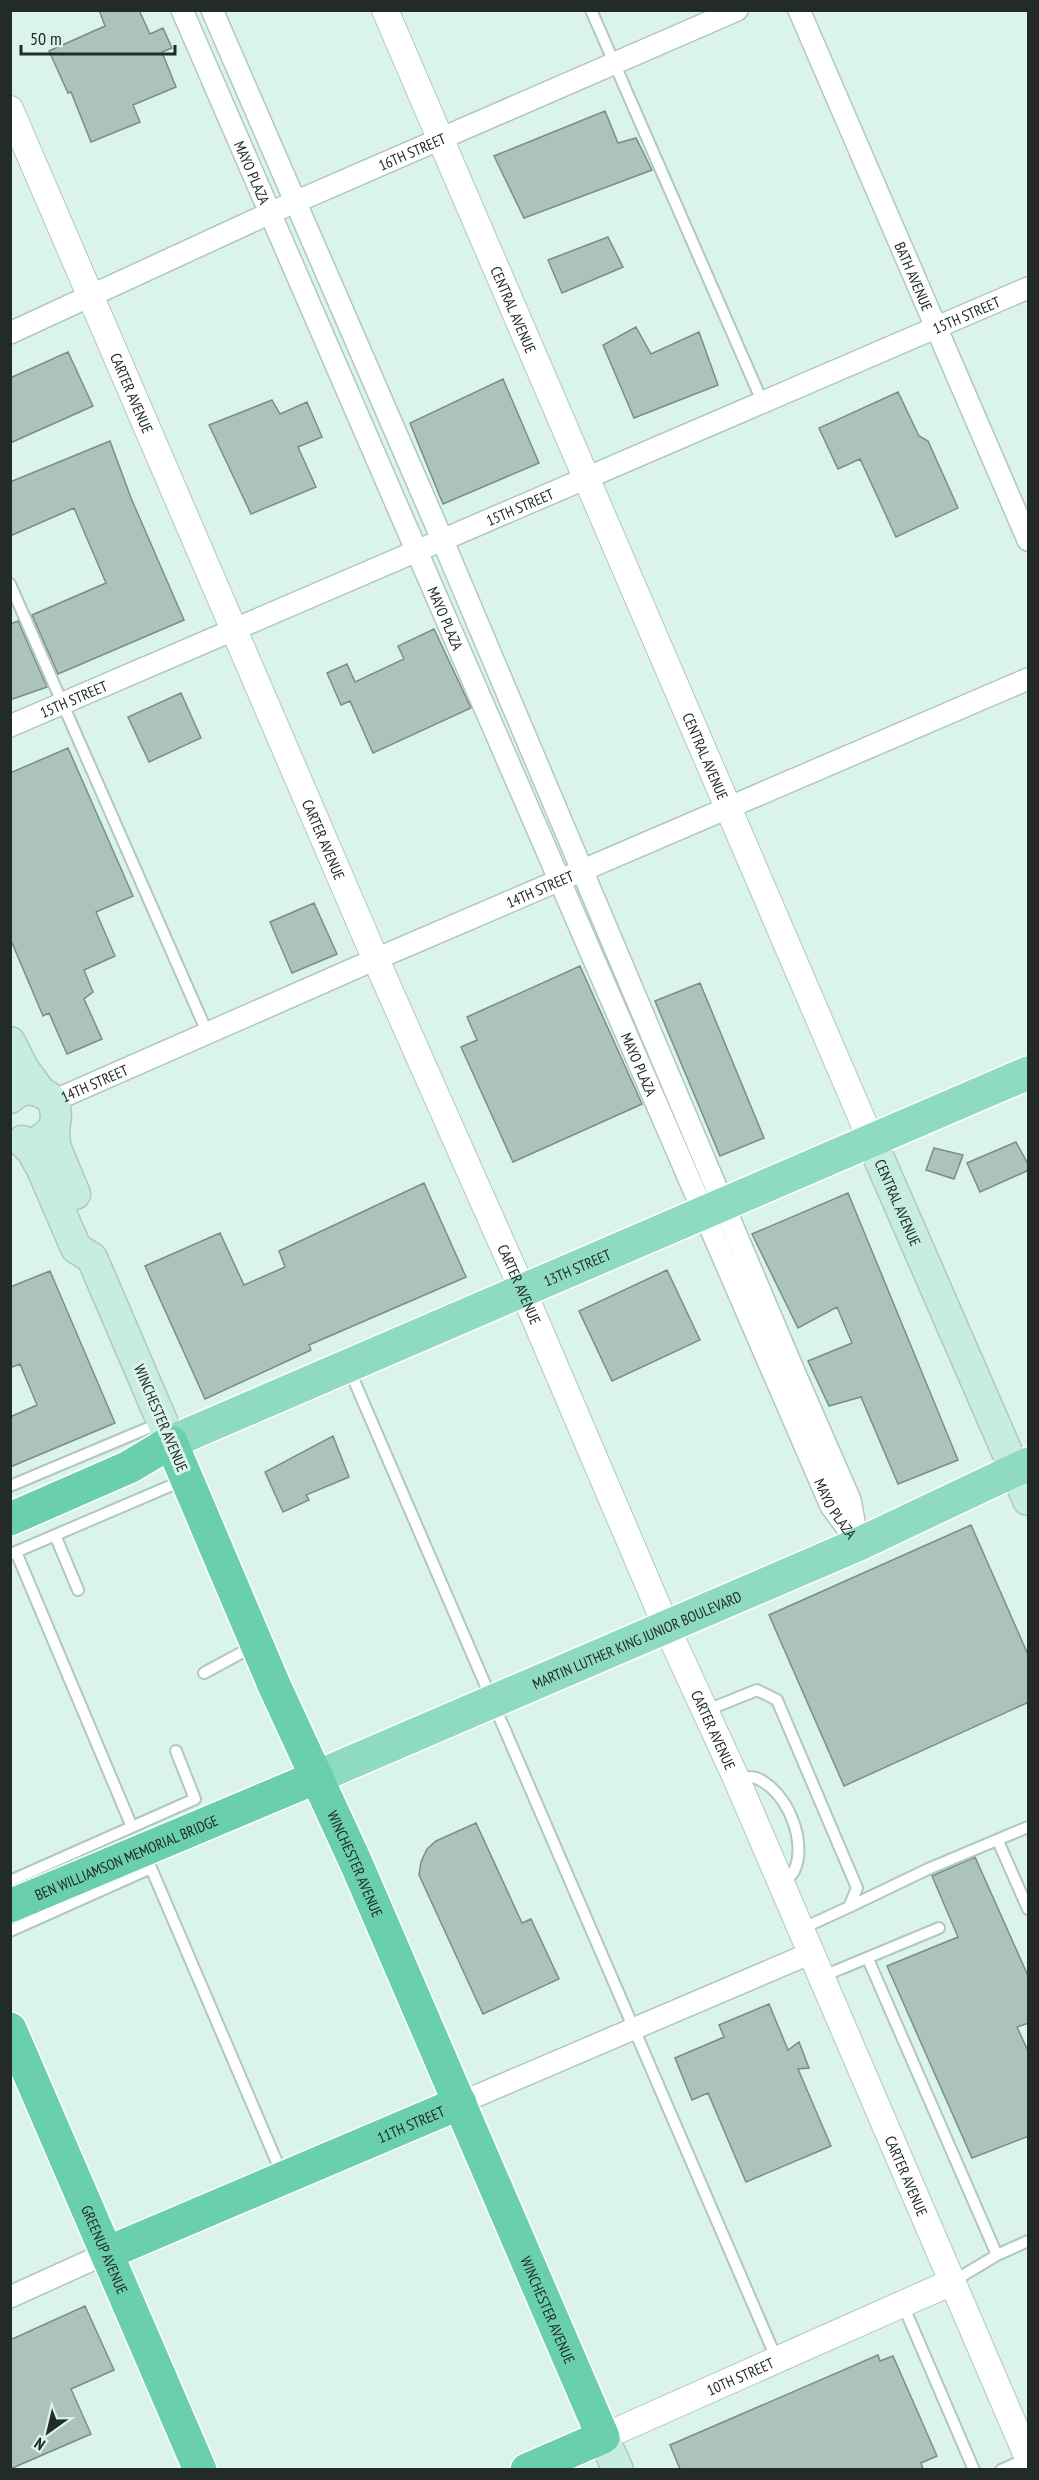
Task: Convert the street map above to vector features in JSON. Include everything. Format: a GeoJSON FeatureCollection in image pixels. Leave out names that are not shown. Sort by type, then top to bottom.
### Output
{"type":"FeatureCollection","features":[{"type":"Feature","properties":{"kind":"highway","name":"13TH STREET"},"geometry":{"type":"LineString","coordinates":[[10,1519],[129,1467],[167,1432]]}},
{"type":"Feature","properties":{"kind":"highway","name":"WINCHESTER AVENUE"},"geometry":{"type":"LineString","coordinates":[[167,1432],[257,1645],[460,2103],[603,2437]]}},
{"type":"Feature","properties":{"kind":"highway","name":"MARTIN LUTHER KING JUNIOR BOULEVARD"},"geometry":{"type":"LineString","coordinates":[[242,1807],[316,1777]]}},
{"type":"Feature","properties":{"kind":"highway","name":"BEN WILLIAMSON MEMORIAL BRIDGE"},"geometry":{"type":"LineString","coordinates":[[10,1906],[242,1807]]}},
{"type":"Feature","properties":{"kind":"highway","name":"GREENUP AVENUE"},"geometry":{"type":"LineString","coordinates":[[10,2029],[200,2469]]}},
{"type":"Feature","properties":{"kind":"highway","name":"11TH STREET"},"geometry":{"type":"LineString","coordinates":[[107,2253],[460,2103]]}},
{"type":"Feature","properties":{"kind":"highway","name":"10TH STREET"},"geometry":{"type":"LineString","coordinates":[[527,2469],[603,2437]]}},
{"type":"Feature","properties":{"kind":"main road","name":"WINCHESTER AVENUE"},"geometry":{"type":"LineString","coordinates":[[10,1042],[39,1104],[96,1240],[92,1258]]}},
{"type":"Feature","properties":{"kind":"main road","name":"13TH STREET"},"geometry":{"type":"LineString","coordinates":[[167,1432],[347,1366],[1029,1073]]}},
{"type":"Feature","properties":{"kind":"main road"},"geometry":{"type":"LineString","coordinates":[[13,1135],[40,1140],[39,1104]]}},
{"type":"Feature","properties":{"kind":"main road","name":"WINCHESTER AVENUE"},"geometry":{"type":"LineString","coordinates":[[13,1135],[32,1151],[76,1248],[92,1258],[167,1432]]}},
{"type":"Feature","properties":{"kind":"main road","name":"CENTRAL AVENUE"},"geometry":{"type":"LineString","coordinates":[[871,1140],[1022,1467],[1029,1500]]}},
{"type":"Feature","properties":{"kind":"main road","name":"MARTIN LUTHER KING JUNIOR BOULEVARD"},"geometry":{"type":"LineString","coordinates":[[316,1777],[859,1544],[1022,1467]]}},
{"type":"Feature","properties":{"kind":"main road","name":"WINCHESTER AVENUE"},"geometry":{"type":"LineString","coordinates":[[603,2437],[618,2469]]}},
{"type":"Feature","properties":{"kind":"street","name":"MAYO PLAZA"},"geometry":{"type":"LineString","coordinates":[[182,10],[561,881],[714,1210]]}},
{"type":"Feature","properties":{"kind":"street","name":"MAYO PLAZA"},"geometry":{"type":"LineString","coordinates":[[212,10],[442,539],[582,872],[831,1506],[859,1544]]}},
{"type":"Feature","properties":{"kind":"street","name":"CENTRAL AVENUE"},"geometry":{"type":"LineString","coordinates":[[385,10],[871,1140]]}},
{"type":"Feature","properties":{"kind":"street","name":"16TH STREET"},"geometry":{"type":"LineString","coordinates":[[10,333],[270,213],[737,10]]}},
{"type":"Feature","properties":{"kind":"street","name":"BATH AVENUE"},"geometry":{"type":"LineString","coordinates":[[799,10],[1029,540]]}},
{"type":"Feature","properties":{"kind":"street","name":"CARTER AVENUE"},"geometry":{"type":"LineString","coordinates":[[10,109],[89,297],[376,959],[523,1291],[666,1626],[736,1778],[1028,2458]]}},
{"type":"Feature","properties":{"kind":"street","name":"15TH STREET"},"geometry":{"type":"LineString","coordinates":[[10,726],[233,628],[1029,288]]}},
{"type":"Feature","properties":{"kind":"street","name":"14TH STREET"},"geometry":{"type":"LineString","coordinates":[[39,1104],[1029,679]]}},
{"type":"Feature","properties":{"kind":"street","name":"11TH STREET"},"geometry":{"type":"LineString","coordinates":[[460,2103],[635,2030],[810,1953]]}},
{"type":"Feature","properties":{"kind":"street","name":"11TH STREET"},"geometry":{"type":"LineString","coordinates":[[10,2297],[107,2253]]}},
{"type":"Feature","properties":{"kind":"street","name":"10TH STREET"},"geometry":{"type":"LineString","coordinates":[[603,2437],[952,2282]]}},
{"type":"Feature","properties":{"kind":"lane"},"geometry":{"type":"LineString","coordinates":[[591,10],[762,401]]}},
{"type":"Feature","properties":{"kind":"lane"},"geometry":{"type":"LineString","coordinates":[[10,584],[207,1032]]}},
{"type":"Feature","properties":{"kind":"lane"},"geometry":{"type":"LineString","coordinates":[[347,1366],[777,2360]]}},
{"type":"Feature","properties":{"kind":"lane"},"geometry":{"type":"LineString","coordinates":[[10,1486],[167,1432]]}},
{"type":"Feature","properties":{"kind":"lane"},"geometry":{"type":"LineString","coordinates":[[132,1827],[13,1553],[187,1479]]}},
{"type":"Feature","properties":{"kind":"lane"},"geometry":{"type":"LineString","coordinates":[[55,1535],[78,1590]]}},
{"type":"Feature","properties":{"kind":"lane"},"geometry":{"type":"LineString","coordinates":[[204,1673],[257,1645]]}},
{"type":"Feature","properties":{"kind":"lane"},"geometry":{"type":"LineString","coordinates":[[705,1711],[757,1690],[777,1700],[857,1888],[849,1907]]}},
{"type":"Feature","properties":{"kind":"lane"},"geometry":{"type":"LineString","coordinates":[[10,1881],[195,1799],[176,1751]]}},
{"type":"Feature","properties":{"kind":"lane"},"geometry":{"type":"LineString","coordinates":[[736,1778],[754,1777],[774,1791],[782,1800],[793,1825],[798,1839],[797,1863],[793,1874],[781,1884]]}},
{"type":"Feature","properties":{"kind":"lane"},"geometry":{"type":"LineString","coordinates":[[801,1929],[928,1869],[1029,1827]]}},
{"type":"Feature","properties":{"kind":"lane"},"geometry":{"type":"LineString","coordinates":[[998,1841],[1029,1909]]}},
{"type":"Feature","properties":{"kind":"lane"},"geometry":{"type":"LineString","coordinates":[[10,1931],[151,1868],[283,2178]]}},
{"type":"Feature","properties":{"kind":"lane"},"geometry":{"type":"LineString","coordinates":[[822,1977],[939,1928]]}},
{"type":"Feature","properties":{"kind":"lane"},"geometry":{"type":"LineString","coordinates":[[868,1959],[997,2255]]}},
{"type":"Feature","properties":{"kind":"lane"},"geometry":{"type":"LineString","coordinates":[[952,2282],[997,2255],[1029,2241]]}},
{"type":"Feature","properties":{"kind":"lane"},"geometry":{"type":"LineString","coordinates":[[903,2305],[974,2469]]}},
{"type":"Feature","properties":{"kind":"lane"},"geometry":{"type":"LineString","coordinates":[[1002,2469],[1028,2458]]}},
{"type":"Feature","properties":{"kind":"building"},"geometry":{"type":"Polygon","coordinates":[[[99,10],[139,10],[150,34],[163,28],[172,48],[162,52],[176,87],[133,105],[140,122],[91,142],[71,92],[68,93],[49,51],[105,26],[99,10]]]}},
{"type":"Feature","properties":{"kind":"building"},"geometry":{"type":"Polygon","coordinates":[[[605,111],[618,143],[636,138],[652,170],[524,218],[494,156],[605,111]]]}},
{"type":"Feature","properties":{"kind":"building"},"geometry":{"type":"Polygon","coordinates":[[[608,237],[623,267],[562,293],[548,260],[608,237]]]}},
{"type":"Feature","properties":{"kind":"building"},"geometry":{"type":"Polygon","coordinates":[[[636,327],[651,354],[699,332],[718,385],[634,418],[603,345],[636,327]]]}},
{"type":"Feature","properties":{"kind":"building"},"geometry":{"type":"Polygon","coordinates":[[[68,352],[93,406],[10,443],[10,378],[68,352]]]}},
{"type":"Feature","properties":{"kind":"building"},"geometry":{"type":"Polygon","coordinates":[[[503,379],[539,463],[443,504],[410,423],[503,379]]]}},
{"type":"Feature","properties":{"kind":"building"},"geometry":{"type":"Polygon","coordinates":[[[898,392],[919,436],[928,441],[958,508],[896,537],[860,459],[838,469],[819,428],[898,392]]]}},
{"type":"Feature","properties":{"kind":"building"},"geometry":{"type":"Polygon","coordinates":[[[272,400],[280,414],[307,402],[322,437],[298,447],[316,487],[251,514],[209,425],[272,400]]]}},
{"type":"Feature","properties":{"kind":"building"},"geometry":{"type":"Polygon","coordinates":[[[110,441],[131,498],[184,620],[58,674],[32,615],[106,583],[74,508],[10,536],[10,482],[110,441]]]}},
{"type":"Feature","properties":{"kind":"building"},"geometry":{"type":"Polygon","coordinates":[[[18,621],[47,687],[10,700],[10,624],[18,621]]]}},
{"type":"Feature","properties":{"kind":"building"},"geometry":{"type":"Polygon","coordinates":[[[434,629],[471,708],[373,753],[350,701],[341,705],[327,673],[347,664],[355,682],[404,659],[398,646],[434,629]]]}},
{"type":"Feature","properties":{"kind":"building"},"geometry":{"type":"Polygon","coordinates":[[[181,693],[201,738],[149,762],[128,717],[181,693]]]}},
{"type":"Feature","properties":{"kind":"building"},"geometry":{"type":"Polygon","coordinates":[[[68,748],[133,896],[96,912],[115,956],[84,970],[93,992],[84,999],[102,1039],[67,1054],[49,1013],[43,1016],[10,938],[10,773],[68,748]]]}},
{"type":"Feature","properties":{"kind":"building"},"geometry":{"type":"Polygon","coordinates":[[[314,903],[337,954],[292,973],[270,922],[314,903]]]}},
{"type":"Feature","properties":{"kind":"building"},"geometry":{"type":"Polygon","coordinates":[[[580,966],[642,1104],[513,1162],[461,1047],[477,1040],[467,1017],[580,966]]]}},
{"type":"Feature","properties":{"kind":"building"},"geometry":{"type":"Polygon","coordinates":[[[700,983],[764,1138],[720,1156],[655,1001],[700,983]]]}},
{"type":"Feature","properties":{"kind":"building"},"geometry":{"type":"Polygon","coordinates":[[[1016,1142],[1029,1170],[980,1192],[967,1163],[1016,1142]]]}},
{"type":"Feature","properties":{"kind":"building"},"geometry":{"type":"Polygon","coordinates":[[[934,1148],[963,1155],[954,1179],[926,1170],[934,1148]]]}},
{"type":"Feature","properties":{"kind":"building"},"geometry":{"type":"Polygon","coordinates":[[[424,1183],[466,1277],[309,1345],[311,1350],[205,1399],[145,1266],[220,1233],[244,1285],[285,1267],[279,1251],[424,1183]]]}},
{"type":"Feature","properties":{"kind":"building"},"geometry":{"type":"Polygon","coordinates":[[[848,1193],[958,1460],[898,1484],[861,1397],[829,1406],[808,1361],[852,1343],[837,1307],[798,1328],[752,1234],[848,1193]]]}},
{"type":"Feature","properties":{"kind":"building"},"geometry":{"type":"Polygon","coordinates":[[[667,1270],[700,1340],[612,1381],[579,1311],[667,1270]]]}},
{"type":"Feature","properties":{"kind":"building"},"geometry":{"type":"Polygon","coordinates":[[[50,1271],[115,1423],[10,1467],[10,1417],[37,1405],[20,1364],[10,1368],[10,1287],[50,1271]]]}},
{"type":"Feature","properties":{"kind":"building"},"geometry":{"type":"Polygon","coordinates":[[[333,1436],[349,1477],[306,1495],[309,1500],[283,1512],[265,1472],[333,1436]]]}},
{"type":"Feature","properties":{"kind":"building"},"geometry":{"type":"Polygon","coordinates":[[[971,1525],[1029,1657],[1029,1702],[844,1786],[769,1615],[971,1525]]]}},
{"type":"Feature","properties":{"kind":"building"},"geometry":{"type":"Polygon","coordinates":[[[476,1823],[522,1923],[531,1919],[559,1979],[483,2014],[419,1875],[421,1862],[427,1849],[436,1841],[476,1823]]]}},
{"type":"Feature","properties":{"kind":"building"},"geometry":{"type":"Polygon","coordinates":[[[975,1857],[1029,1978],[1029,2023],[1017,2027],[1029,2053],[1029,2136],[972,2158],[887,1966],[958,1937],[932,1876],[975,1857]]]}},
{"type":"Feature","properties":{"kind":"building"},"geometry":{"type":"Polygon","coordinates":[[[769,2004],[788,2050],[799,2042],[809,2068],[798,2069],[831,2146],[746,2182],[708,2093],[692,2100],[675,2058],[724,2037],[719,2025],[769,2004]]]}},
{"type":"Feature","properties":{"kind":"building"},"geometry":{"type":"Polygon","coordinates":[[[85,2306],[114,2370],[71,2389],[91,2434],[10,2469],[10,2340],[85,2306]]]}},
{"type":"Feature","properties":{"kind":"building"},"geometry":{"type":"Polygon","coordinates":[[[878,2355],[880,2361],[893,2356],[937,2456],[921,2463],[923,2469],[680,2469],[670,2445],[878,2355]]]}}]}
